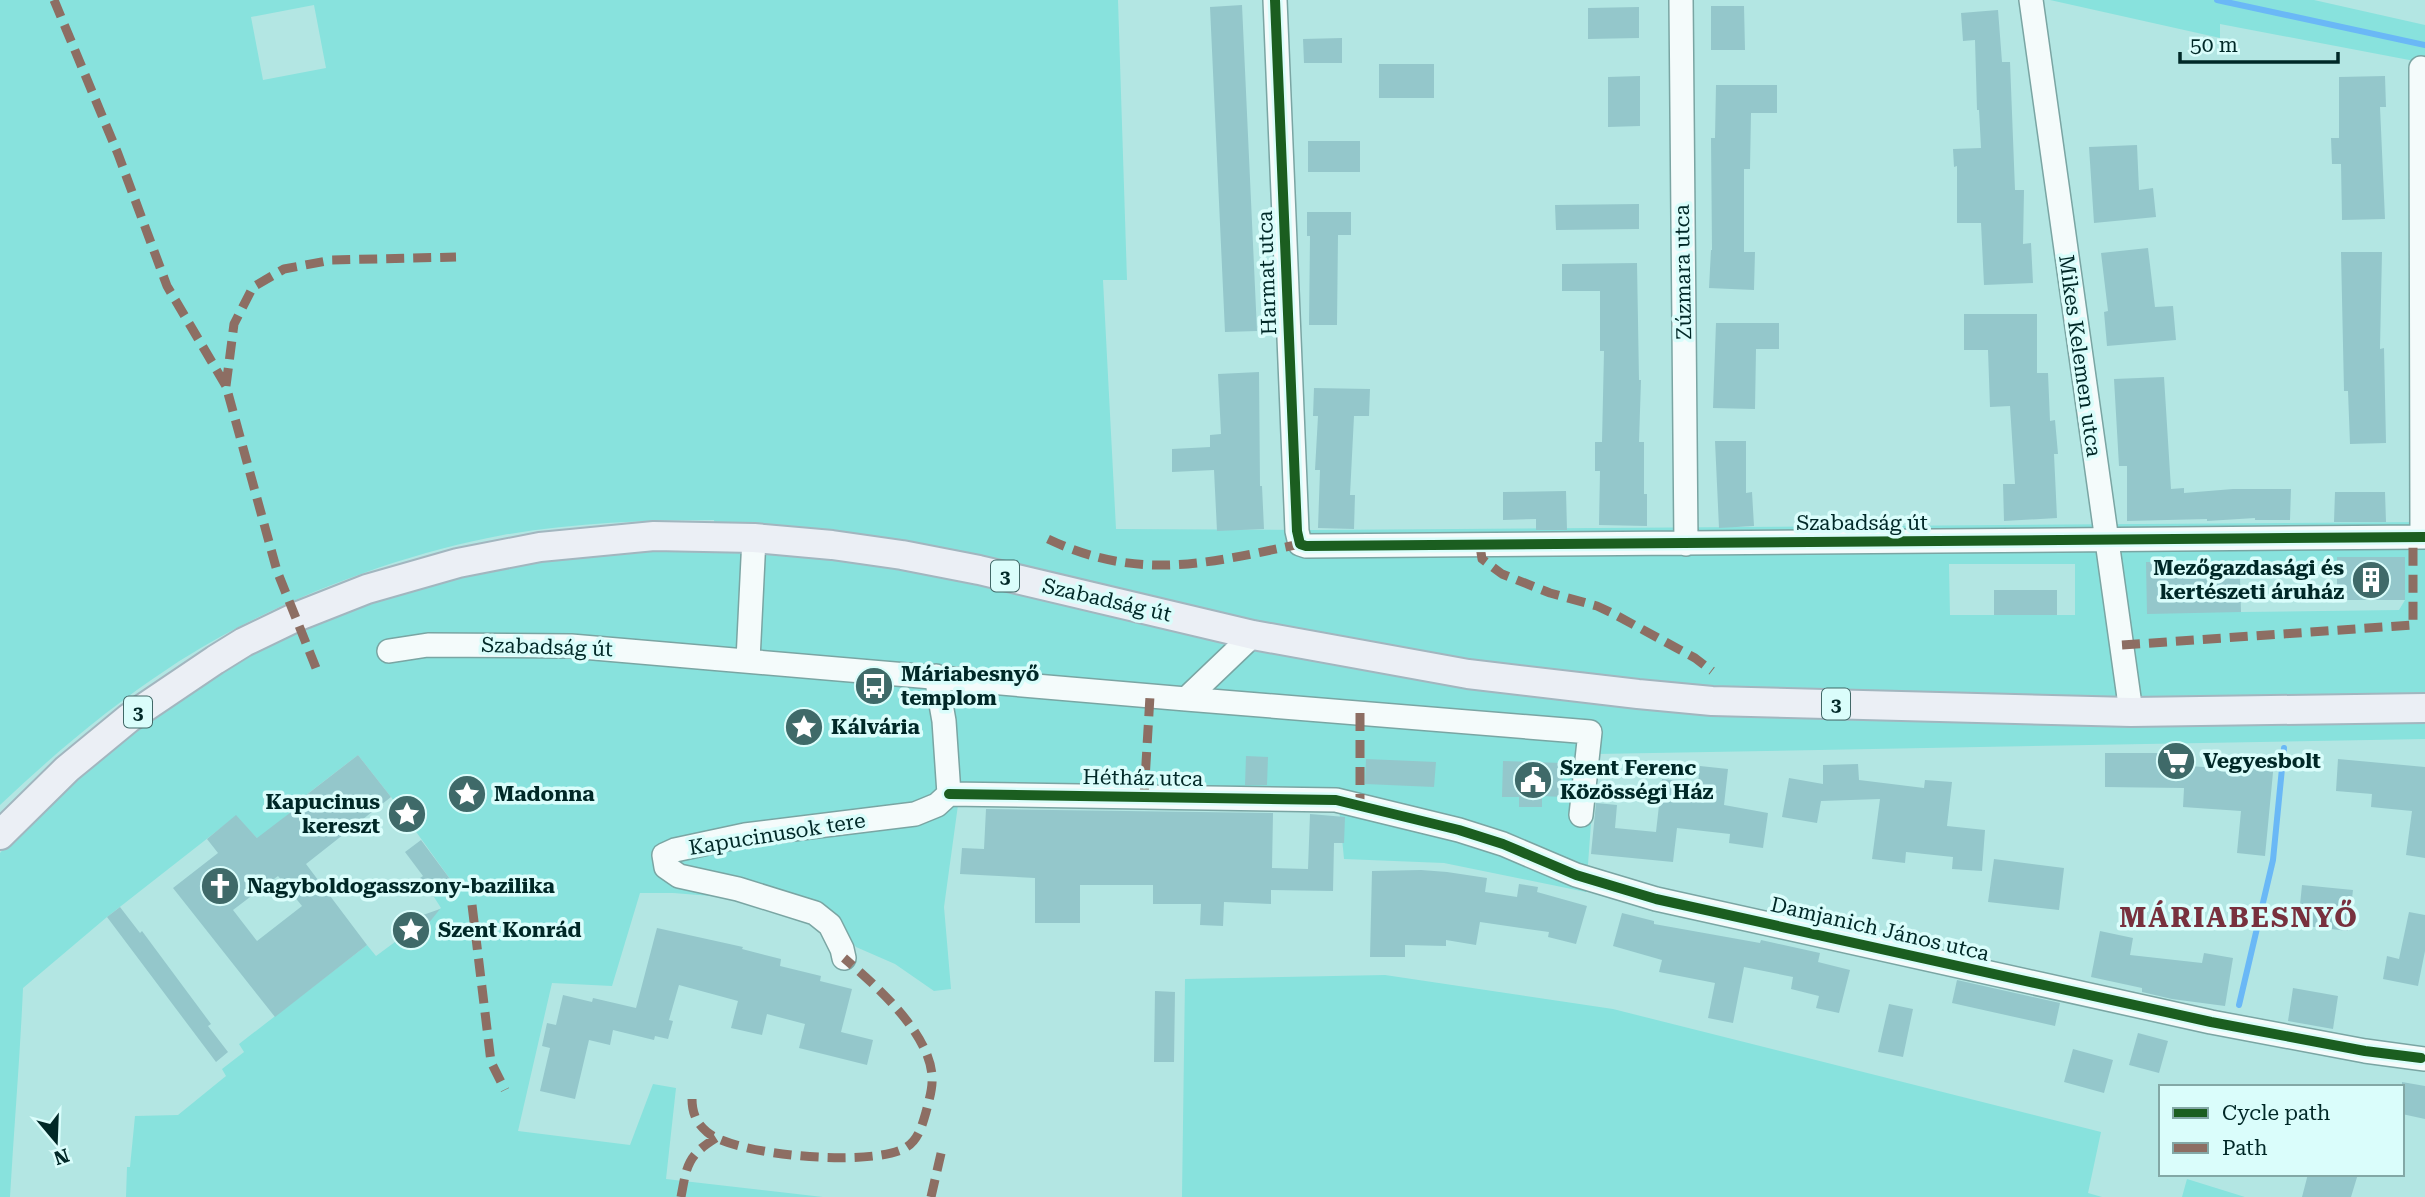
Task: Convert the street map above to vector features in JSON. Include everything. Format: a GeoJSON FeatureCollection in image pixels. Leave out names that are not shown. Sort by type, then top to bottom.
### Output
{"type":"FeatureCollection","features":[{"type":"Feature","properties":{"kind":"main road","name":"Szabadság út"},"geometry":{"type":"LineString","coordinates":[[0,835],[67,769],[109,734],[180,683],[244,642],[296,617],[367,589],[418,573],[505,553],[654,536],[754,538],[856,548],[979,570],[1252,635],[1468,674],[1697,700],[2131,712],[2425,708]]}},
{"type":"Feature","properties":{"kind":"street","name":"Harmat utca"},"geometry":{"type":"LineString","coordinates":[[1275,0],[1296,517],[1300,544]]}},
{"type":"Feature","properties":{"kind":"street","name":"Zúzmara utca"},"geometry":{"type":"LineString","coordinates":[[1681,0],[1686,544]]}},
{"type":"Feature","properties":{"kind":"street","name":"Mikes Kelemen utca"},"geometry":{"type":"LineString","coordinates":[[2031,0],[2131,712]]}},
{"type":"Feature","properties":{"kind":"street"},"geometry":{"type":"LineString","coordinates":[[2421,68],[2423,537]]}},
{"type":"Feature","properties":{"kind":"street","name":"Szabadság út"},"geometry":{"type":"LineString","coordinates":[[1300,544],[1315,547],[2423,537]]}},
{"type":"Feature","properties":{"kind":"street"},"geometry":{"type":"LineString","coordinates":[[748,660],[754,538]]}},
{"type":"Feature","properties":{"kind":"street"},"geometry":{"type":"LineString","coordinates":[[1186,699],[1252,635]]}},
{"type":"Feature","properties":{"kind":"street","name":"Szabadság út"},"geometry":{"type":"LineString","coordinates":[[389,651],[428,645],[572,646],[1590,732],[1581,815]]}},
{"type":"Feature","properties":{"kind":"street"},"geometry":{"type":"LineString","coordinates":[[936,676],[944,721],[949,794]]}},
{"type":"Feature","properties":{"kind":"street","name":"Hétház utca"},"geometry":{"type":"LineString","coordinates":[[949,794],[1336,800]]}},
{"type":"Feature","properties":{"kind":"street","name":"Kapucinusok tere"},"geometry":{"type":"LineString","coordinates":[[844,958],[836,937],[822,917],[738,889],[679,876],[666,867],[664,855],[686,847],[745,835],[915,814],[937,805],[949,794]]}},
{"type":"Feature","properties":{"kind":"street","name":"Damjanich János utca"},"geometry":{"type":"LineString","coordinates":[[1336,800],[1459,830],[1503,844],[1576,875],[1656,899],[2211,1021],[2365,1051],[2424,1053]]}},
{"type":"Feature","properties":{"kind":"shaded area"},"geometry":{"type":"Polygon","coordinates":[[[0,0],[1118,0],[1127,280],[1103,280],[1116,529],[2425,522],[2425,739],[1596,754],[1586,892],[1444,863],[1344,859],[1339,807],[958,805],[944,907],[951,989],[934,991],[895,964],[856,947],[841,930],[724,897],[640,893],[612,986],[552,983],[518,1131],[630,1145],[653,1084],[676,1088],[666,1179],[823,1197],[126,1197],[127,1167],[130,1167],[135,1116],[178,1115],[226,1076],[222,1069],[244,1052],[239,1044],[367,945],[376,956],[441,908],[434,897],[453,883],[358,755],[293,805],[295,809],[258,839],[236,816],[107,917],[23,988],[10,1197],[0,1197],[0,853],[64,786],[141,723],[256,651],[309,623],[422,586],[519,565],[616,553],[716,550],[714,520],[608,523],[503,535],[417,555],[330,586],[245,624],[169,668],[82,733],[0,805],[0,0]],[[314,5],[251,17],[263,80],[326,68],[314,5]],[[2338,557],[2337,561],[2146,562],[2241,612],[2399,610],[2405,600],[2405,557],[2338,557]],[[1949,564],[1950,615],[2075,615],[2075,564],[1949,564]]]}},
{"type":"Feature","properties":{"kind":"shaded area"},"geometry":{"type":"Polygon","coordinates":[[[2050,0],[2314,0],[2425,25],[2425,63],[2220,24],[2220,38],[2050,0]]]}},
{"type":"Feature","properties":{"kind":"shaded area"},"geometry":{"type":"Polygon","coordinates":[[[1385,975],[1613,1009],[2101,1132],[2088,1193],[2102,1197],[1182,1197],[1185,979],[1385,975]]]}},
{"type":"Feature","properties":{"kind":"shaded area"},"geometry":{"type":"Polygon","coordinates":[[[2187,1179],[2245,1197],[2182,1197],[2187,1179]]]}},
{"type":"Feature","properties":{"kind":"building"},"geometry":{"type":"Polygon","coordinates":[[[1242,5],[1257,331],[1225,332],[1210,7],[1242,5]]]}},
{"type":"Feature","properties":{"kind":"building"},"geometry":{"type":"Polygon","coordinates":[[[1711,6],[1744,6],[1745,50],[1711,50],[1711,6]]]}},
{"type":"Feature","properties":{"kind":"building"},"geometry":{"type":"Polygon","coordinates":[[[1639,7],[1639,38],[1588,39],[1588,8],[1639,7]]]}},
{"type":"Feature","properties":{"kind":"building"},"geometry":{"type":"Polygon","coordinates":[[[1998,10],[2002,62],[2010,62],[2015,190],[2024,190],[2023,244],[2031,243],[2033,283],[1984,285],[1981,223],[1957,223],[1957,166],[1954,167],[1953,149],[1981,148],[1975,40],[1963,41],[1961,13],[1998,10]]]}},
{"type":"Feature","properties":{"kind":"building"},"geometry":{"type":"Polygon","coordinates":[[[1342,38],[1342,63],[1304,63],[1303,39],[1342,38]]]}},
{"type":"Feature","properties":{"kind":"building"},"geometry":{"type":"Polygon","coordinates":[[[1379,64],[1434,64],[1434,98],[1379,98],[1379,64]]]}},
{"type":"Feature","properties":{"kind":"building"},"geometry":{"type":"Polygon","coordinates":[[[1640,76],[1640,126],[1608,127],[1608,77],[1640,76]]]}},
{"type":"Feature","properties":{"kind":"building"},"geometry":{"type":"Polygon","coordinates":[[[2385,76],[2386,107],[2380,107],[2385,219],[2342,220],[2341,164],[2332,164],[2331,138],[2339,138],[2339,77],[2385,76]]]}},
{"type":"Feature","properties":{"kind":"building"},"geometry":{"type":"Polygon","coordinates":[[[1716,85],[1777,85],[1777,113],[1751,113],[1750,169],[1744,169],[1744,252],[1755,252],[1754,290],[1709,288],[1712,250],[1711,138],[1715,138],[1716,85]]]}},
{"type":"Feature","properties":{"kind":"building"},"geometry":{"type":"Polygon","coordinates":[[[1308,141],[1360,141],[1360,172],[1308,172],[1308,141]]]}},
{"type":"Feature","properties":{"kind":"building"},"geometry":{"type":"Polygon","coordinates":[[[2137,145],[2139,190],[2153,188],[2156,217],[2094,223],[2089,147],[2137,145]]]}},
{"type":"Feature","properties":{"kind":"building"},"geometry":{"type":"Polygon","coordinates":[[[1639,204],[1639,229],[1556,230],[1555,205],[1639,204]]]}},
{"type":"Feature","properties":{"kind":"building"},"geometry":{"type":"Polygon","coordinates":[[[1307,212],[1351,212],[1351,235],[1338,235],[1337,325],[1309,325],[1310,236],[1307,236],[1307,212]]]}},
{"type":"Feature","properties":{"kind":"building"},"geometry":{"type":"Polygon","coordinates":[[[2148,248],[2155,307],[2173,306],[2176,340],[2107,346],[2104,312],[2108,311],[2101,253],[2148,248]]]}},
{"type":"Feature","properties":{"kind":"building"},"geometry":{"type":"Polygon","coordinates":[[[2341,252],[2382,252],[2380,349],[2384,348],[2386,443],[2350,444],[2348,391],[2344,391],[2341,252]]]}},
{"type":"Feature","properties":{"kind":"building"},"geometry":{"type":"Polygon","coordinates":[[[1637,263],[1641,380],[1639,442],[1644,442],[1647,526],[1599,525],[1600,471],[1595,471],[1595,442],[1602,442],[1604,351],[1600,351],[1600,291],[1562,291],[1562,264],[1637,263]]]}},
{"type":"Feature","properties":{"kind":"building"},"geometry":{"type":"Polygon","coordinates":[[[1964,314],[2037,314],[2037,373],[2048,373],[2050,421],[2055,420],[2058,454],[2054,454],[2057,518],[2004,521],[2003,484],[2015,484],[2010,406],[1990,407],[1988,350],[1964,350],[1964,314]]]}},
{"type":"Feature","properties":{"kind":"building"},"geometry":{"type":"Polygon","coordinates":[[[1716,323],[1779,323],[1779,349],[1756,349],[1755,409],[1713,408],[1716,323]]]}},
{"type":"Feature","properties":{"kind":"building"},"geometry":{"type":"Polygon","coordinates":[[[1259,372],[1260,486],[1264,529],[1217,531],[1214,470],[1172,472],[1172,449],[1210,447],[1210,435],[1221,434],[1218,374],[1259,372]]]}},
{"type":"Feature","properties":{"kind":"building"},"geometry":{"type":"Polygon","coordinates":[[[2164,377],[2171,489],[2184,488],[2184,493],[2233,489],[2291,489],[2290,520],[2255,518],[2127,521],[2127,466],[2119,466],[2114,379],[2164,377]]]}},
{"type":"Feature","properties":{"kind":"building"},"geometry":{"type":"Polygon","coordinates":[[[1314,388],[1370,389],[1369,416],[1354,416],[1350,495],[1355,495],[1354,529],[1318,528],[1320,470],[1315,470],[1318,416],[1313,416],[1314,388]]]}},
{"type":"Feature","properties":{"kind":"building"},"geometry":{"type":"Polygon","coordinates":[[[1715,441],[1746,441],[1746,493],[1752,492],[1754,526],[1719,528],[1715,441]]]}},
{"type":"Feature","properties":{"kind":"building"},"geometry":{"type":"Polygon","coordinates":[[[1566,491],[1567,530],[1536,530],[1536,519],[1503,520],[1503,492],[1566,491]]]}},
{"type":"Feature","properties":{"kind":"building"},"geometry":{"type":"Polygon","coordinates":[[[2335,492],[2385,492],[2386,522],[2334,522],[2335,492]]]}},
{"type":"Feature","properties":{"kind":"building","name":"Mezőgazdasági és kertészeti áruház"},"geometry":{"type":"Polygon","coordinates":[[[2337,557],[2405,557],[2405,600],[2337,600],[2337,557]]]}},
{"type":"Feature","properties":{"kind":"building"},"geometry":{"type":"Polygon","coordinates":[[[2146,562],[2183,562],[2183,579],[2240,578],[2241,612],[2147,614],[2146,562]]]}},
{"type":"Feature","properties":{"kind":"building"},"geometry":{"type":"Polygon","coordinates":[[[1994,590],[2057,590],[2057,615],[1994,615],[1994,590]]]}},
{"type":"Feature","properties":{"kind":"building"},"geometry":{"type":"Polygon","coordinates":[[[2105,753],[2162,753],[2162,764],[2245,770],[2247,759],[2274,762],[2265,856],[2237,853],[2241,811],[2183,807],[2184,788],[2105,787],[2105,753]]]}},
{"type":"Feature","properties":{"kind":"building","name":"Nagyboldogasszony-bazilika"},"geometry":{"type":"Polygon","coordinates":[[[358,755],[391,797],[306,864],[367,945],[275,1017],[173,888],[218,853],[207,839],[236,815],[257,838],[295,809],[292,806],[358,755]],[[278,876],[233,910],[257,941],[302,906],[278,876]]]}},
{"type":"Feature","properties":{"kind":"building"},"geometry":{"type":"Polygon","coordinates":[[[1246,756],[1268,757],[1267,785],[1245,785],[1246,756]]]}},
{"type":"Feature","properties":{"kind":"building"},"geometry":{"type":"Polygon","coordinates":[[[1366,759],[1436,762],[1434,787],[1365,784],[1366,759]]]}},
{"type":"Feature","properties":{"kind":"building"},"geometry":{"type":"Polygon","coordinates":[[[2338,759],[2425,767],[2425,858],[2406,855],[2412,811],[2371,807],[2372,794],[2336,791],[2338,759]]]}},
{"type":"Feature","properties":{"kind":"building","name":"Szent Ferenc Közösségi Ház"},"geometry":{"type":"Polygon","coordinates":[[[1503,761],[1563,763],[1562,797],[1542,796],[1542,807],[1519,807],[1519,797],[1502,797],[1503,761]]]}},
{"type":"Feature","properties":{"kind":"building"},"geometry":{"type":"Polygon","coordinates":[[[1858,764],[1859,780],[1924,788],[1925,780],[1952,782],[1947,826],[1985,830],[1982,871],[1952,869],[1953,857],[1906,852],[1905,863],[1872,859],[1880,799],[1821,801],[1817,823],[1782,817],[1789,778],[1823,784],[1823,765],[1858,764]]]}},
{"type":"Feature","properties":{"kind":"building"},"geometry":{"type":"Polygon","coordinates":[[[1700,766],[1728,769],[1724,805],[1768,813],[1763,848],[1729,843],[1730,834],[1677,828],[1673,862],[1591,854],[1596,803],[1617,805],[1615,828],[1656,832],[1662,779],[1698,783],[1700,766]]]}},
{"type":"Feature","properties":{"kind":"building"},"geometry":{"type":"Polygon","coordinates":[[[986,809],[1273,813],[1272,868],[1308,869],[1310,814],[1345,817],[1344,843],[1334,843],[1333,891],[1271,890],[1271,904],[1224,902],[1223,926],[1200,925],[1201,904],[1153,904],[1153,885],[1080,885],[1080,923],[1035,923],[1035,878],[960,874],[962,848],[984,849],[986,809]]]}},
{"type":"Feature","properties":{"kind":"building"},"geometry":{"type":"Polygon","coordinates":[[[421,840],[453,883],[434,897],[420,878],[423,876],[405,852],[421,840]]]}},
{"type":"Feature","properties":{"kind":"building"},"geometry":{"type":"Polygon","coordinates":[[[1994,859],[2064,868],[2059,910],[1988,902],[1994,859]]]}},
{"type":"Feature","properties":{"kind":"building"},"geometry":{"type":"Polygon","coordinates":[[[1421,870],[1487,878],[1485,892],[1517,897],[1519,884],[1538,887],[1537,892],[1587,906],[1576,944],[1548,937],[1549,932],[1480,922],[1476,945],[1446,940],[1446,946],[1405,945],[1405,957],[1370,957],[1372,871],[1421,870]]]}},
{"type":"Feature","properties":{"kind":"building"},"geometry":{"type":"Polygon","coordinates":[[[2302,885],[2353,890],[2348,931],[2298,925],[2302,885]]]}},
{"type":"Feature","properties":{"kind":"building"},"geometry":{"type":"Polygon","coordinates":[[[120,907],[140,933],[142,931],[211,1024],[208,1026],[228,1052],[216,1062],[107,917],[120,907]]]}},
{"type":"Feature","properties":{"kind":"building"},"geometry":{"type":"Polygon","coordinates":[[[440,909],[416,939],[401,946],[393,935],[403,922],[440,909]]]}},
{"type":"Feature","properties":{"kind":"building"},"geometry":{"type":"Polygon","coordinates":[[[2409,912],[2425,915],[2425,951],[2418,986],[2383,979],[2387,956],[2399,959],[2409,912]]]}},
{"type":"Feature","properties":{"kind":"building"},"geometry":{"type":"Polygon","coordinates":[[[1622,913],[1654,921],[1654,924],[1760,943],[1761,940],[1820,953],[1818,962],[1850,970],[1839,1013],[1816,1008],[1819,996],[1791,989],[1793,977],[1744,967],[1733,1023],[1708,1018],[1715,983],[1659,972],[1662,960],[1613,946],[1622,913]]]}},
{"type":"Feature","properties":{"kind":"building"},"geometry":{"type":"Polygon","coordinates":[[[657,928],[743,947],[742,949],[781,959],[780,966],[821,976],[820,981],[852,989],[841,1032],[873,1040],[867,1065],[799,1048],[805,1024],[767,1014],[762,1035],[731,1028],[738,1001],[679,985],[669,1020],[673,1021],[668,1039],[655,1036],[654,1040],[613,1030],[610,1045],[589,1040],[575,1099],[540,1091],[550,1048],[542,1046],[547,1023],[556,1025],[563,995],[592,1002],[593,998],[636,1008],[657,928]]]}},
{"type":"Feature","properties":{"kind":"building"},"geometry":{"type":"Polygon","coordinates":[[[2100,931],[2133,938],[2130,955],[2202,963],[2204,953],[2233,958],[2225,1006],[2172,999],[2142,992],[2142,988],[2091,977],[2100,931]]]}},
{"type":"Feature","properties":{"kind":"building"},"geometry":{"type":"Polygon","coordinates":[[[1957,980],[2060,1003],[2055,1026],[1952,1003],[1957,980]]]}},
{"type":"Feature","properties":{"kind":"building"},"geometry":{"type":"Polygon","coordinates":[[[2293,988],[2338,996],[2333,1029],[2288,1021],[2293,988]]]}},
{"type":"Feature","properties":{"kind":"building"},"geometry":{"type":"Polygon","coordinates":[[[1155,991],[1175,992],[1174,1062],[1154,1062],[1155,991]]]}},
{"type":"Feature","properties":{"kind":"building"},"geometry":{"type":"Polygon","coordinates":[[[1889,1004],[1913,1009],[1903,1057],[1878,1052],[1889,1004]]]}},
{"type":"Feature","properties":{"kind":"building"},"geometry":{"type":"Polygon","coordinates":[[[2138,1033],[2168,1041],[2159,1073],[2129,1065],[2138,1033]]]}},
{"type":"Feature","properties":{"kind":"building"},"geometry":{"type":"Polygon","coordinates":[[[2073,1049],[2113,1060],[2104,1093],[2064,1082],[2073,1049]]]}},
{"type":"Feature","properties":{"kind":"building"},"geometry":{"type":"Polygon","coordinates":[[[2402,1082],[2425,1086],[2425,1119],[2404,1114],[2402,1082]]]}},
{"type":"Feature","properties":{"kind":"building"},"geometry":{"type":"Polygon","coordinates":[[[2307,1176],[2357,1176],[2351,1197],[2302,1197],[2307,1176]]]}},
{"type":"Feature","properties":{"kind":"waterway"},"geometry":{"type":"LineString","coordinates":[[2217,0],[2425,45]]}},
{"type":"Feature","properties":{"kind":"waterway"},"geometry":{"type":"LineString","coordinates":[[2239,1005],[2273,860],[2284,748]]}},
{"type":"Feature","properties":{"kind":"marked path"},"geometry":{"type":"LineString","coordinates":[[54,0],[118,154],[167,286],[226,386],[277,571],[316,668]]}},
{"type":"Feature","properties":{"kind":"marked path"},"geometry":{"type":"LineString","coordinates":[[226,386],[234,324],[253,287],[284,269],[332,260],[456,257]]}},
{"type":"Feature","properties":{"kind":"marked path"},"geometry":{"type":"LineString","coordinates":[[2122,645],[2413,625],[2413,537]]}},
{"type":"Feature","properties":{"kind":"marked path"},"geometry":{"type":"LineString","coordinates":[[1048,539],[1113,561],[1174,565],[1235,557],[1300,544]]}},
{"type":"Feature","properties":{"kind":"marked path"},"geometry":{"type":"LineString","coordinates":[[1480,546],[1482,559],[1502,574],[1550,593],[1597,606],[1695,658],[1712,671]]}},
{"type":"Feature","properties":{"kind":"marked path"},"geometry":{"type":"LineString","coordinates":[[1144,797],[1150,696]]}},
{"type":"Feature","properties":{"kind":"marked path"},"geometry":{"type":"LineString","coordinates":[[1360,713],[1360,806]]}},
{"type":"Feature","properties":{"kind":"marked path"},"geometry":{"type":"LineString","coordinates":[[472,905],[491,1062],[505,1090]]}},
{"type":"Feature","properties":{"kind":"marked path"},"geometry":{"type":"LineString","coordinates":[[692,1099],[695,1117],[707,1132],[722,1140],[773,1153],[835,1158],[864,1157],[888,1154],[909,1145],[921,1128],[932,1085],[928,1058],[921,1042],[898,1010],[844,958]]}},
{"type":"Feature","properties":{"kind":"marked path"},"geometry":{"type":"LineString","coordinates":[[681,1197],[690,1162],[699,1150],[716,1138]]}},
{"type":"Feature","properties":{"kind":"marked path"},"geometry":{"type":"LineString","coordinates":[[931,1197],[942,1149]]}},
{"type":"Feature","properties":{"kind":"cycle path"},"geometry":{"type":"LineString","coordinates":[[1275,0],[1297,531],[1300,544],[2425,537]]}},
{"type":"Feature","properties":{"kind":"cycle path"},"geometry":{"type":"LineString","coordinates":[[949,794],[1336,800],[1459,830],[1503,844],[1576,875],[1656,899],[2211,1022],[2365,1051],[2421,1058]]}},
{"type":"Feature","properties":{"kind":"place","name":"Mezőgazdasági és kertészeti áruház"},"geometry":{"type":"Point","coordinates":[2371,580]}},
{"type":"Feature","properties":{"kind":"place","name":"Máriabesnyő templom"},"geometry":{"type":"Point","coordinates":[874,686]}},
{"type":"Feature","properties":{"kind":"place","name":"Kálvária"},"geometry":{"type":"Point","coordinates":[804,727]}},
{"type":"Feature","properties":{"kind":"place","name":"Vegyesbolt"},"geometry":{"type":"Point","coordinates":[2176,761]}},
{"type":"Feature","properties":{"kind":"place","name":"Szent Ferenc Közösségi Ház"},"geometry":{"type":"Point","coordinates":[1533,780]}},
{"type":"Feature","properties":{"kind":"place","name":"Madonna"},"geometry":{"type":"Point","coordinates":[467,794]}},
{"type":"Feature","properties":{"kind":"place","name":"Kapucinus kereszt"},"geometry":{"type":"Point","coordinates":[407,814]}},
{"type":"Feature","properties":{"kind":"place","name":"Nagyboldogasszony-bazilika"},"geometry":{"type":"Point","coordinates":[220,886]}},
{"type":"Feature","properties":{"kind":"place","name":"Szent Konrád"},"geometry":{"type":"Point","coordinates":[411,930]}},
{"type":"Feature","properties":{"kind":"district","name":"MÁRIABESNYŐ"},"geometry":{"type":"Point","coordinates":[2239,917]}}]}
